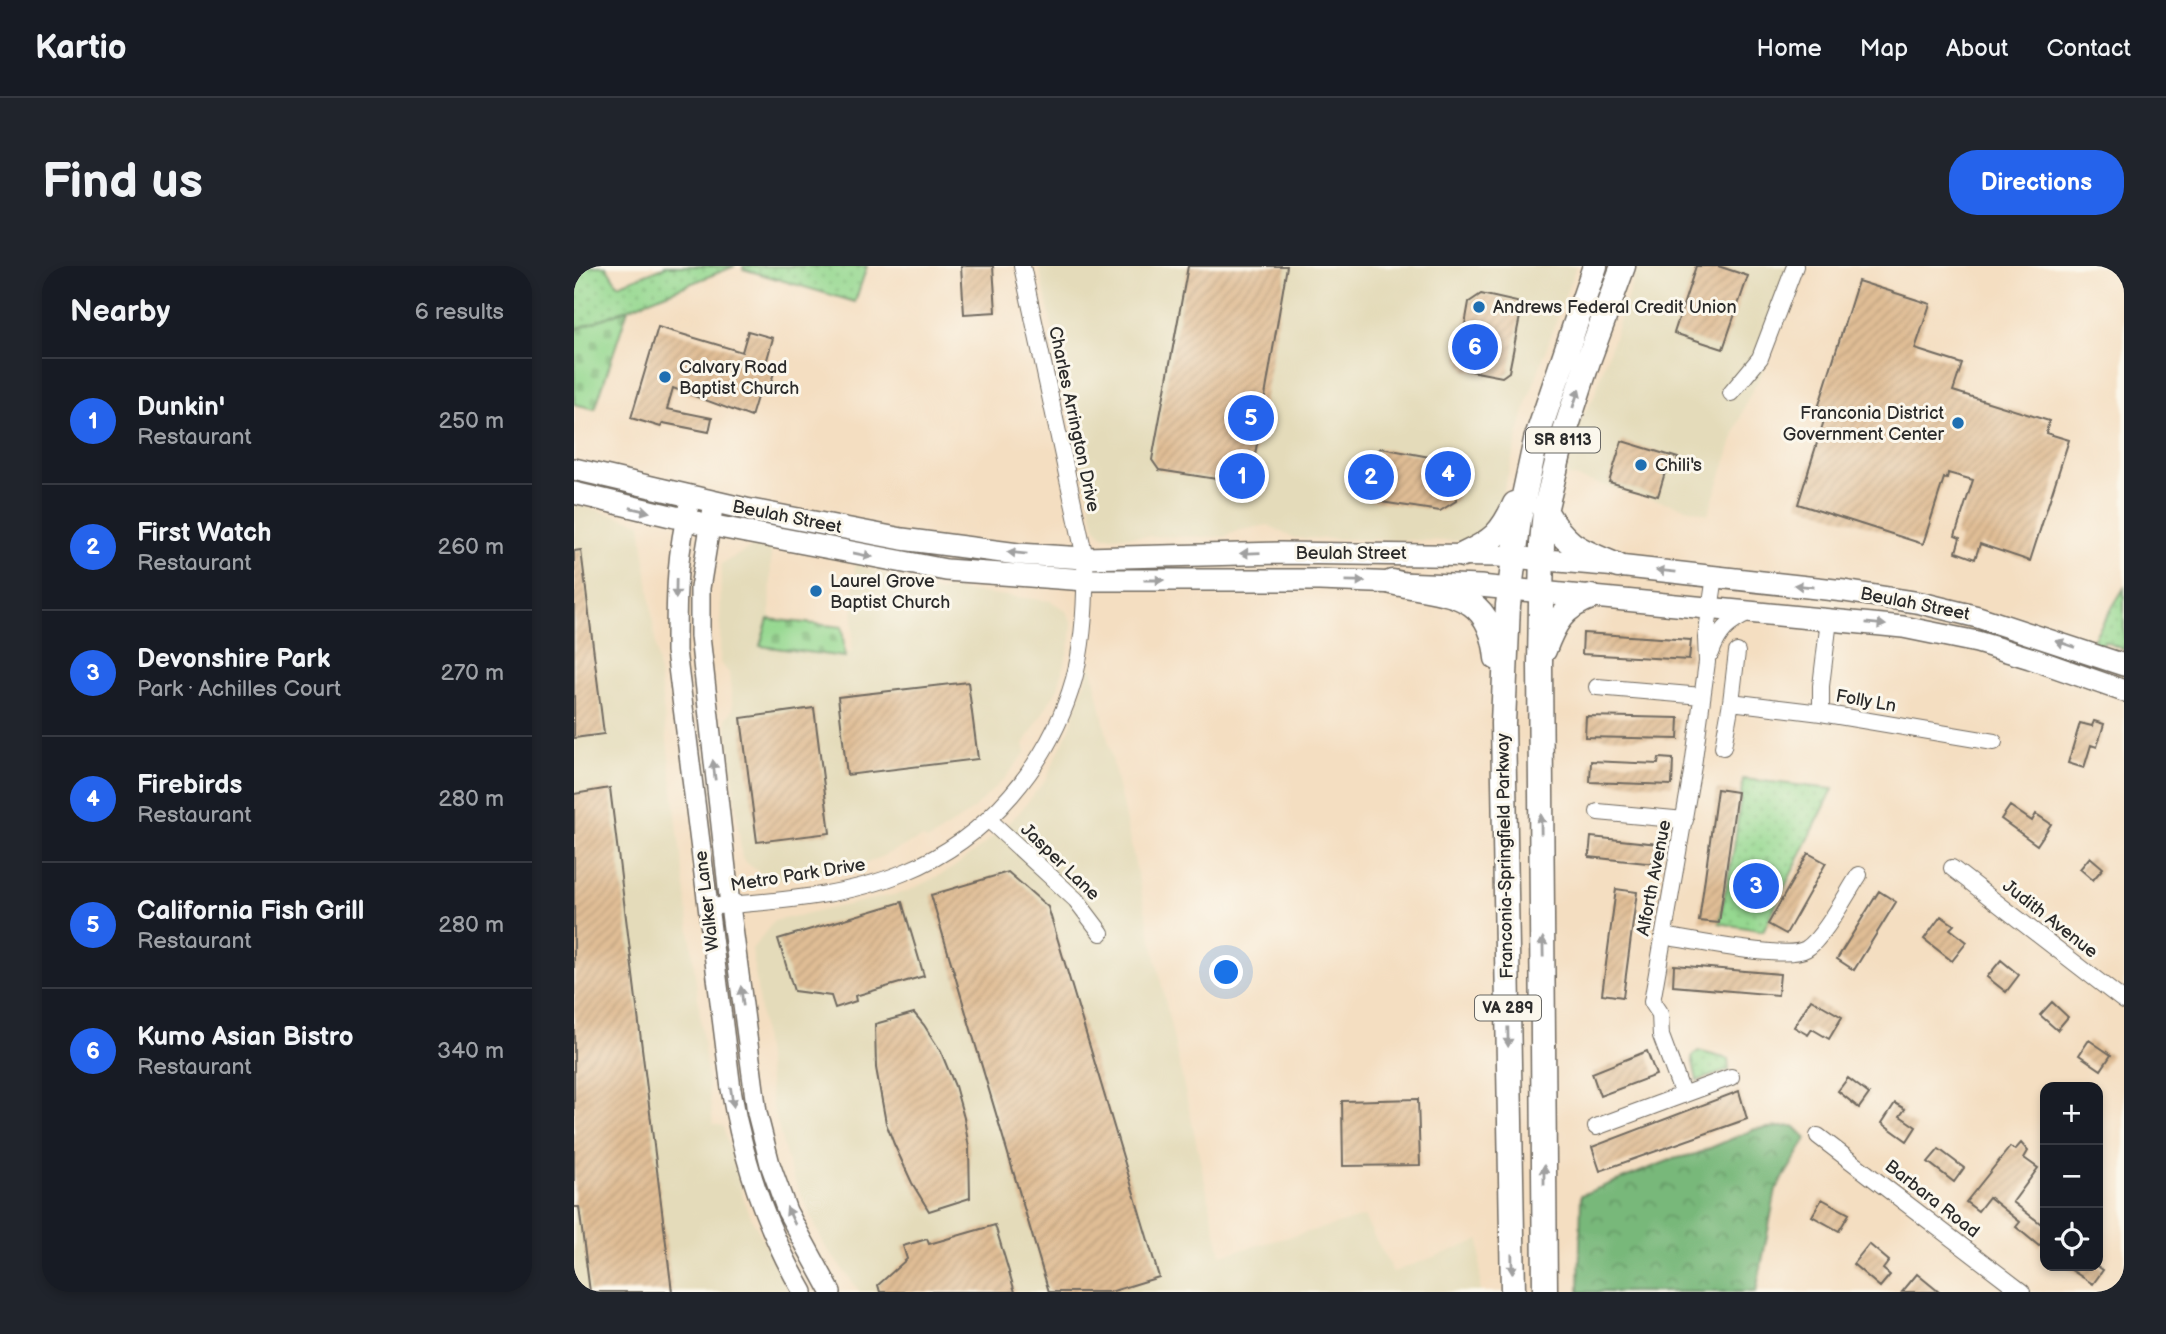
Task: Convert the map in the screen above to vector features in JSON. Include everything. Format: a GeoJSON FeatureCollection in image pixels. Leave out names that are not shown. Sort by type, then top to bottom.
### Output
{"type":"FeatureCollection","features":[{"type":"Feature","properties":{"kind":"main road","name":"SR 8113"},"geometry":{"type":"LineString","coordinates":[[1510,589],[1526,481],[1551,391],[1595,266]]}},
{"type":"Feature","properties":{"kind":"main road","name":"SR 8113"},"geometry":{"type":"LineString","coordinates":[[1541,591],[1545,511],[1563,438],[1623,266]]}},
{"type":"Feature","properties":{"kind":"main road","name":"Beulah Street"},"geometry":{"type":"LineString","coordinates":[[574,469],[714,502],[902,539],[1018,554],[1085,558],[1280,552],[1514,557],[1844,590],[1921,603],[2007,625],[2124,665]]}},
{"type":"Feature","properties":{"kind":"main road"},"geometry":{"type":"LineString","coordinates":[[1463,555],[1484,545],[1501,531],[1526,481]]}},
{"type":"Feature","properties":{"kind":"main road","name":"Beulah Street"},"geometry":{"type":"LineString","coordinates":[[574,493],[709,525],[946,570],[1086,580],[1392,582],[1510,589],[1903,627],[1977,642],[2030,657],[2124,691]]}},
{"type":"Feature","properties":{"kind":"main road"},"geometry":{"type":"LineString","coordinates":[[1545,511],[1560,535],[1573,547],[1618,566]]}},
{"type":"Feature","properties":{"kind":"main road"},"geometry":{"type":"LineString","coordinates":[[1392,582],[1466,600],[1483,612],[1495,640],[1503,723]]}},
{"type":"Feature","properties":{"kind":"main road","name":"Franconia-Springfield Parkway"},"geometry":{"type":"LineString","coordinates":[[1510,589],[1503,723],[1513,1292]]}},
{"type":"Feature","properties":{"kind":"main road","name":"Franconia-Springfield Parkway"},"geometry":{"type":"LineString","coordinates":[[1541,591],[1545,1292]]}},
{"type":"Feature","properties":{"kind":"main road"},"geometry":{"type":"LineString","coordinates":[[1540,664],[1559,616],[1574,604],[1591,597]]}},
{"type":"Feature","properties":{"kind":"street","name":"Charles Arrington Drive"},"geometry":{"type":"LineString","coordinates":[[1022,266],[1085,558],[1086,580]]}},
{"type":"Feature","properties":{"kind":"street"},"geometry":{"type":"LineString","coordinates":[[1731,393],[1760,358],[1795,266]]}},
{"type":"Feature","properties":{"kind":"street","name":"Walker Lane"},"geometry":{"type":"LineString","coordinates":[[691,497],[676,580],[677,651],[707,907],[738,1132],[753,1184],[772,1233],[803,1292]]}},
{"type":"Feature","properties":{"kind":"street","name":"Walker Lane"},"geometry":{"type":"LineString","coordinates":[[714,502],[700,588],[700,636],[730,905],[757,1112],[787,1211],[831,1292]]}},
{"type":"Feature","properties":{"kind":"street","name":"Alforth Avenue"},"geometry":{"type":"LineString","coordinates":[[1683,1095],[1661,1036],[1660,1014],[1652,1002],[1685,821],[1707,662],[1706,638],[1714,576]]}},
{"type":"Feature","properties":{"kind":"street","name":"Metro Park Drive"},"geometry":{"type":"LineString","coordinates":[[707,907],[835,892],[873,883],[906,872],[952,848],[989,820],[1031,770],[1051,738],[1074,679],[1086,580]]}},
{"type":"Feature","properties":{"kind":"street","name":"Alforth Avenue"},"geometry":{"type":"LineString","coordinates":[[1707,662],[1720,632],[1731,622],[1751,612]]}},
{"type":"Feature","properties":{"kind":"street"},"geometry":{"type":"LineString","coordinates":[[1821,713],[1821,686],[1829,620]]}},
{"type":"Feature","properties":{"kind":"street"},"geometry":{"type":"LineString","coordinates":[[1723,747],[1737,652]]}},
{"type":"Feature","properties":{"kind":"street"},"geometry":{"type":"LineString","coordinates":[[1597,687],[1702,696]]}},
{"type":"Feature","properties":{"kind":"street","name":"Folly Ln"},"geometry":{"type":"LineString","coordinates":[[1731,702],[1821,713],[1994,742]]}},
{"type":"Feature","properties":{"kind":"street"},"geometry":{"type":"LineString","coordinates":[[1598,812],[1685,821]]}},
{"type":"Feature","properties":{"kind":"street","name":"Jasper Lane"},"geometry":{"type":"LineString","coordinates":[[989,820],[1076,900],[1101,933]]}},
{"type":"Feature","properties":{"kind":"street","name":"Judith Avenue"},"geometry":{"type":"LineString","coordinates":[[1952,868],[2124,1001]]}},
{"type":"Feature","properties":{"kind":"street"},"geometry":{"type":"LineString","coordinates":[[1663,936],[1782,954],[1803,951],[1822,932],[1859,875]]}},
{"type":"Feature","properties":{"kind":"street"},"geometry":{"type":"LineString","coordinates":[[1596,1127],[1731,1077]]}},
{"type":"Feature","properties":{"kind":"street","name":"Barbara Road"},"geometry":{"type":"LineString","coordinates":[[1818,1136],[2022,1292]]}},
{"type":"Feature","properties":{"kind":"shaded area"},"geometry":{"type":"Polygon","coordinates":[[[1039,266],[1576,266],[1528,400],[1495,522],[1468,541],[1294,538],[1268,525],[1237,531],[1224,537],[1104,536],[1095,527],[1039,266]]]}},
{"type":"Feature","properties":{"kind":"shaded area"},"geometry":{"type":"Polygon","coordinates":[[[1638,266],[1803,266],[1762,373],[1746,402],[1708,514],[1566,475],[1582,417],[1593,399],[1638,266]]]}},
{"type":"Feature","properties":{"kind":"shaded area"},"geometry":{"type":"Polygon","coordinates":[[[574,503],[641,523],[713,1124],[723,1126],[746,1207],[789,1292],[574,1292],[574,503]]]}},
{"type":"Feature","properties":{"kind":"shaded area"},"geometry":{"type":"Polygon","coordinates":[[[756,545],[771,550],[770,636],[852,653],[855,564],[941,593],[947,589],[1051,601],[1066,611],[1072,623],[1071,639],[1058,688],[1024,744],[1026,752],[1005,778],[970,812],[929,840],[921,838],[857,868],[770,881],[742,859],[726,719],[733,710],[729,673],[720,662],[721,564],[756,545]]]}},
{"type":"Feature","properties":{"kind":"shaded area"},"geometry":{"type":"Polygon","coordinates":[[[1091,663],[1221,1255],[1364,1217],[1393,1272],[1480,1240],[1480,1292],[860,1292],[824,1245],[790,1170],[772,1104],[752,949],[774,921],[906,892],[950,870],[981,847],[1018,814],[1046,779],[1071,725],[1091,663]]]}},
{"type":"Feature","properties":{"kind":"green space"},"geometry":{"type":"Polygon","coordinates":[[[574,266],[606,266],[618,285],[666,266],[735,266],[574,330],[574,266]]]}},
{"type":"Feature","properties":{"kind":"green space"},"geometry":{"type":"Polygon","coordinates":[[[743,266],[867,266],[855,302],[743,269],[743,266]]]}},
{"type":"Feature","properties":{"kind":"green space"},"geometry":{"type":"Polygon","coordinates":[[[628,309],[595,409],[574,404],[574,329],[628,309]]]}},
{"type":"Feature","properties":{"kind":"green space"},"geometry":{"type":"Polygon","coordinates":[[[2124,588],[2124,650],[2104,641],[2096,654],[2087,649],[2124,588]]]}},
{"type":"Feature","properties":{"kind":"green space"},"geometry":{"type":"Polygon","coordinates":[[[768,619],[842,627],[845,657],[760,646],[768,619]]]}},
{"type":"Feature","properties":{"kind":"green space"},"geometry":{"type":"Polygon","coordinates":[[[1743,779],[1833,789],[1763,931],[1719,923],[1734,848],[1743,779]]]}},
{"type":"Feature","properties":{"kind":"green space"},"geometry":{"type":"Polygon","coordinates":[[[1698,1051],[1728,1059],[1729,1070],[1697,1081],[1692,1057],[1698,1051]]]}},
{"type":"Feature","properties":{"kind":"green space"},"geometry":{"type":"Polygon","coordinates":[[[1794,1126],[1807,1139],[1776,1190],[1756,1292],[1579,1292],[1581,1195],[1673,1159],[1696,1154],[1755,1129],[1794,1126]]]}},
{"type":"Feature","properties":{"kind":"building"},"geometry":{"type":"Polygon","coordinates":[[[961,266],[993,266],[996,312],[964,314],[961,266]]]}},
{"type":"Feature","properties":{"kind":"building"},"geometry":{"type":"Polygon","coordinates":[[[1188,266],[1287,266],[1251,479],[1242,483],[1159,470],[1152,460],[1188,266]]]}},
{"type":"Feature","properties":{"kind":"building"},"geometry":{"type":"Polygon","coordinates":[[[1696,266],[1718,266],[1748,276],[1723,349],[1674,333],[1696,266]]]}},
{"type":"Feature","properties":{"kind":"building","name":"Franconia District Government Center"},"geometry":{"type":"Polygon","coordinates":[[[1858,281],[1930,304],[1915,349],[1962,364],[1953,391],[2049,421],[2046,433],[2069,440],[2030,561],[1980,544],[1975,559],[1956,552],[1960,538],[1955,536],[1973,480],[1948,473],[1947,479],[1944,478],[1923,544],[1798,504],[1827,411],[1818,408],[1858,281]]]}},
{"type":"Feature","properties":{"kind":"building"},"geometry":{"type":"Polygon","coordinates":[[[1481,294],[1517,302],[1521,311],[1509,372],[1502,377],[1466,370],[1459,359],[1469,302],[1481,294]]]}},
{"type":"Feature","properties":{"kind":"building"},"geometry":{"type":"Polygon","coordinates":[[[658,327],[742,352],[748,331],[773,338],[766,363],[776,366],[769,389],[760,387],[751,417],[673,388],[667,409],[712,418],[709,432],[663,423],[661,427],[631,418],[658,327]]]}},
{"type":"Feature","properties":{"kind":"building"},"geometry":{"type":"Polygon","coordinates":[[[1622,441],[1678,458],[1674,472],[1666,469],[1658,496],[1609,482],[1622,441]]]}},
{"type":"Feature","properties":{"kind":"building"},"geometry":{"type":"Polygon","coordinates":[[[1381,448],[1451,461],[1460,473],[1456,501],[1440,511],[1368,500],[1363,493],[1370,456],[1381,448]]]}},
{"type":"Feature","properties":{"kind":"building"},"geometry":{"type":"Polygon","coordinates":[[[581,550],[604,734],[574,738],[574,551],[581,550]]]}},
{"type":"Feature","properties":{"kind":"building"},"geometry":{"type":"Polygon","coordinates":[[[1583,633],[1691,640],[1689,660],[1582,654],[1583,633]]]}},
{"type":"Feature","properties":{"kind":"building"},"geometry":{"type":"Polygon","coordinates":[[[968,682],[978,759],[847,775],[838,697],[968,682]]]}},
{"type":"Feature","properties":{"kind":"building"},"geometry":{"type":"Polygon","coordinates":[[[814,708],[830,833],[757,842],[741,718],[814,708]]]}},
{"type":"Feature","properties":{"kind":"building"},"geometry":{"type":"Polygon","coordinates":[[[1586,716],[1679,718],[1678,739],[1585,737],[1586,716]]]}},
{"type":"Feature","properties":{"kind":"building"},"geometry":{"type":"Polygon","coordinates":[[[2094,721],[2104,724],[2097,747],[2091,745],[2084,768],[2068,763],[2080,723],[2092,726],[2094,721]]]}},
{"type":"Feature","properties":{"kind":"building"},"geometry":{"type":"Polygon","coordinates":[[[1659,758],[1673,759],[1672,785],[1590,782],[1591,761],[1658,764],[1659,758]]]}},
{"type":"Feature","properties":{"kind":"building"},"geometry":{"type":"Polygon","coordinates":[[[610,788],[672,1292],[590,1292],[579,1207],[574,1207],[574,794],[610,788]]]}},
{"type":"Feature","properties":{"kind":"building"},"geometry":{"type":"Polygon","coordinates":[[[1717,789],[1737,792],[1719,923],[1699,921],[1717,789]]]}},
{"type":"Feature","properties":{"kind":"building"},"geometry":{"type":"Polygon","coordinates":[[[2010,806],[2032,821],[2036,814],[2051,824],[2037,845],[2001,819],[2010,806]]]}},
{"type":"Feature","properties":{"kind":"building"},"geometry":{"type":"Polygon","coordinates":[[[1591,837],[1658,844],[1656,864],[1589,857],[1591,837]]]}},
{"type":"Feature","properties":{"kind":"building"},"geometry":{"type":"Polygon","coordinates":[[[1808,853],[1826,863],[1786,934],[1768,924],[1808,853]]]}},
{"type":"Feature","properties":{"kind":"building"},"geometry":{"type":"Polygon","coordinates":[[[2090,857],[2103,868],[2093,880],[2080,869],[2090,857]]]}},
{"type":"Feature","properties":{"kind":"building"},"geometry":{"type":"Polygon","coordinates":[[[1008,872],[1048,907],[1159,1277],[1110,1292],[1049,1292],[931,895],[1008,872]]]}},
{"type":"Feature","properties":{"kind":"building"},"geometry":{"type":"Polygon","coordinates":[[[1616,889],[1637,892],[1623,997],[1602,994],[1616,889]]]}},
{"type":"Feature","properties":{"kind":"building"},"geometry":{"type":"Polygon","coordinates":[[[1879,891],[1896,902],[1854,970],[1837,959],[1879,891]]]}},
{"type":"Feature","properties":{"kind":"building"},"geometry":{"type":"Polygon","coordinates":[[[902,902],[924,976],[855,996],[856,1001],[835,1008],[831,996],[794,991],[778,939],[902,902]]]}},
{"type":"Feature","properties":{"kind":"building"},"geometry":{"type":"Polygon","coordinates":[[[1941,916],[1954,925],[1950,929],[1967,942],[1952,961],[1924,939],[1941,916]]]}},
{"type":"Feature","properties":{"kind":"building"},"geometry":{"type":"Polygon","coordinates":[[[2001,960],[2019,975],[2006,992],[1987,977],[2001,960]]]}},
{"type":"Feature","properties":{"kind":"building"},"geometry":{"type":"Polygon","coordinates":[[[1674,965],[1780,974],[1778,995],[1673,986],[1674,965]]]}},
{"type":"Feature","properties":{"kind":"building"},"geometry":{"type":"Polygon","coordinates":[[[1811,999],[1842,1017],[1829,1039],[1812,1029],[1808,1035],[1794,1027],[1811,999]]]}},
{"type":"Feature","properties":{"kind":"building"},"geometry":{"type":"Polygon","coordinates":[[[2052,1002],[2068,1017],[2057,1030],[2040,1015],[2052,1002]]]}},
{"type":"Feature","properties":{"kind":"building"},"geometry":{"type":"Polygon","coordinates":[[[914,1013],[941,1052],[955,1086],[969,1148],[970,1198],[929,1211],[912,1183],[886,1123],[876,1068],[875,1024],[914,1013]]]}},
{"type":"Feature","properties":{"kind":"building"},"geometry":{"type":"Polygon","coordinates":[[[2089,1040],[2111,1055],[2101,1070],[2079,1055],[2089,1040]]]}},
{"type":"Feature","properties":{"kind":"building"},"geometry":{"type":"Polygon","coordinates":[[[1647,1051],[1656,1075],[1600,1096],[1592,1073],[1647,1051]]]}},
{"type":"Feature","properties":{"kind":"building"},"geometry":{"type":"Polygon","coordinates":[[[1848,1078],[1869,1094],[1859,1108],[1838,1091],[1848,1078]]]}},
{"type":"Feature","properties":{"kind":"building"},"geometry":{"type":"Polygon","coordinates":[[[1739,1091],[1747,1119],[1600,1171],[1592,1147],[1739,1091]]]}},
{"type":"Feature","properties":{"kind":"building"},"geometry":{"type":"Polygon","coordinates":[[[1418,1099],[1420,1165],[1343,1166],[1342,1101],[1418,1099]]]}},
{"type":"Feature","properties":{"kind":"building"},"geometry":{"type":"Polygon","coordinates":[[[1895,1103],[1905,1109],[1900,1116],[1916,1127],[1907,1141],[1882,1123],[1895,1103]]]}},
{"type":"Feature","properties":{"kind":"building"},"geometry":{"type":"Polygon","coordinates":[[[2021,1143],[2028,1151],[2024,1158],[2038,1168],[2013,1202],[2040,1223],[2039,1246],[2016,1227],[2020,1222],[1989,1197],[1978,1211],[1966,1202],[2010,1147],[2015,1150],[2021,1143]]]}},
{"type":"Feature","properties":{"kind":"building"},"geometry":{"type":"Polygon","coordinates":[[[1939,1149],[1964,1168],[1954,1182],[1928,1162],[1939,1149]]]}},
{"type":"Feature","properties":{"kind":"building"},"geometry":{"type":"Polygon","coordinates":[[[1822,1199],[1849,1214],[1839,1231],[1812,1216],[1822,1199]]]}},
{"type":"Feature","properties":{"kind":"building"},"geometry":{"type":"Polygon","coordinates":[[[995,1225],[1015,1292],[880,1292],[878,1285],[907,1259],[903,1246],[927,1239],[929,1244],[995,1225]]]}},
{"type":"Feature","properties":{"kind":"building"},"geometry":{"type":"Polygon","coordinates":[[[1869,1244],[1889,1261],[1883,1269],[1890,1275],[1880,1287],[1853,1264],[1869,1244]]]}},
{"type":"Feature","properties":{"kind":"building"},"geometry":{"type":"Polygon","coordinates":[[[2073,1271],[2102,1271],[2093,1284],[2073,1271]]]}},
{"type":"Feature","properties":{"kind":"building"},"geometry":{"type":"Polygon","coordinates":[[[1917,1274],[1939,1292],[1902,1292],[1917,1274]]]}},
{"type":"Feature","properties":{"kind":"place","name":"Andrews Federal Credit Union"},"geometry":{"type":"Point","coordinates":[1479,307]}},
{"type":"Feature","properties":{"kind":"place","name":"Kumo Asian Bistro"},"geometry":{"type":"Point","coordinates":[1475,347]}},
{"type":"Feature","properties":{"kind":"place","name":"Calvary Road Baptist Church"},"geometry":{"type":"Point","coordinates":[665,377]}},
{"type":"Feature","properties":{"kind":"place","name":"California Fish Grill"},"geometry":{"type":"Point","coordinates":[1251,418]}},
{"type":"Feature","properties":{"kind":"place","name":"Franconia District Government Center"},"geometry":{"type":"Point","coordinates":[1958,423]}},
{"type":"Feature","properties":{"kind":"place","name":"Chili's"},"geometry":{"type":"Point","coordinates":[1641,465]}},
{"type":"Feature","properties":{"kind":"place","name":"Firebirds"},"geometry":{"type":"Point","coordinates":[1448,474]}},
{"type":"Feature","properties":{"kind":"place","name":"Dunkin'"},"geometry":{"type":"Point","coordinates":[1242,476]}},
{"type":"Feature","properties":{"kind":"place","name":"First Watch"},"geometry":{"type":"Point","coordinates":[1371,477]}},
{"type":"Feature","properties":{"kind":"place","name":"Laurel Grove Baptist Church"},"geometry":{"type":"Point","coordinates":[816,591]}},
{"type":"Feature","properties":{"kind":"place","name":"Devonshire Park"},"geometry":{"type":"Point","coordinates":[1756,886]}}]}
